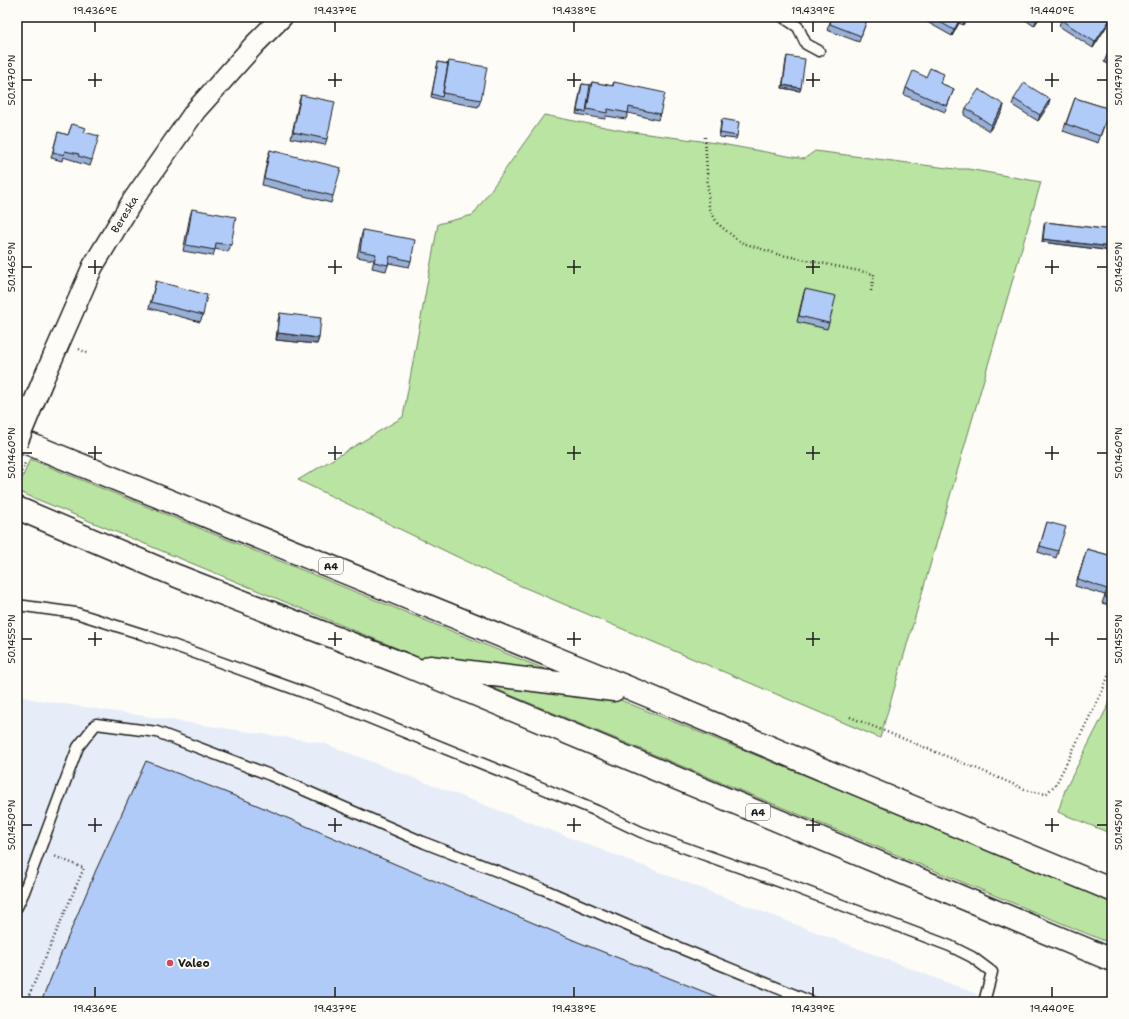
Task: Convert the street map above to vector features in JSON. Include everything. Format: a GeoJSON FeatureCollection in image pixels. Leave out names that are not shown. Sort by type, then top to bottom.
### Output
{"type":"FeatureCollection","features":[{"type":"Feature","properties":{"kind":"highway","name":"A4"},"geometry":{"type":"LineString","coordinates":[[17,439],[644,694],[1112,890]]}},
{"type":"Feature","properties":{"kind":"highway","name":"A4"},"geometry":{"type":"LineString","coordinates":[[17,508],[177,576],[403,664],[1112,960]]}},
{"type":"Feature","properties":{"kind":"highway","name":"A4"},"geometry":{"type":"LineString","coordinates":[[403,664],[644,694]]}},
{"type":"Feature","properties":{"kind":"street","name":"Bereska"},"geometry":{"type":"LineString","coordinates":[[17,443],[93,266],[133,200],[196,110],[255,44],[282,17]]}},
{"type":"Feature","properties":{"kind":"lane"},"geometry":{"type":"LineString","coordinates":[[783,17],[798,27],[806,44],[819,51]]}},
{"type":"Feature","properties":{"kind":"lane"},"geometry":{"type":"LineString","coordinates":[[17,605],[76,613],[145,635],[320,698],[542,788],[597,811],[641,832],[789,885],[950,946],[972,957],[992,972],[984,1002]]}},
{"type":"Feature","properties":{"kind":"lane"},"geometry":{"type":"LineString","coordinates":[[17,907],[20,890],[40,850],[78,747],[96,724],[158,732],[270,775],[425,843],[543,889],[670,944],[812,1002]]}},
{"type":"Feature","properties":{"kind":"path"},"geometry":{"type":"LineString","coordinates":[[705,137],[709,207],[717,223],[740,242],[776,254],[874,274],[871,291]]}},
{"type":"Feature","properties":{"kind":"path"},"geometry":{"type":"LineString","coordinates":[[75,347],[89,354]]}},
{"type":"Feature","properties":{"kind":"path"},"geometry":{"type":"LineString","coordinates":[[850,717],[1029,791],[1046,794],[1056,784],[1102,692],[1112,666]]}},
{"type":"Feature","properties":{"kind":"path"},"geometry":{"type":"LineString","coordinates":[[17,841],[84,868],[26,1002]]}},
{"type":"Feature","properties":{"kind":"shaded area","name":"Valeo"},"geometry":{"type":"Polygon","coordinates":[[[17,695],[32,699],[323,743],[977,994],[974,1002],[17,1002],[17,695]]]}},
{"type":"Feature","properties":{"kind":"green space"},"geometry":{"type":"Polygon","coordinates":[[[544,115],[625,131],[716,143],[804,159],[815,151],[955,169],[968,169],[1041,182],[880,738],[495,575],[298,480],[403,417],[438,224],[473,215],[544,115]]]}},
{"type":"Feature","properties":{"kind":"green space"},"geometry":{"type":"Polygon","coordinates":[[[30,459],[831,786],[1112,903],[1112,944],[17,491],[30,459]]]}},
{"type":"Feature","properties":{"kind":"green space"},"geometry":{"type":"Polygon","coordinates":[[[1112,698],[1112,834],[1058,812],[1065,790],[1112,698]]]}},
{"type":"Feature","properties":{"kind":"building"},"geometry":{"type":"Polygon","coordinates":[[[832,17],[868,17],[861,36],[830,24],[832,17]]]}},
{"type":"Feature","properties":{"kind":"building"},"geometry":{"type":"Polygon","coordinates":[[[931,17],[961,17],[954,30],[931,17]]]}},
{"type":"Feature","properties":{"kind":"building"},"geometry":{"type":"Polygon","coordinates":[[[1063,17],[1111,18],[1095,42],[1061,20],[1063,17]]]}},
{"type":"Feature","properties":{"kind":"building"},"geometry":{"type":"Polygon","coordinates":[[[1112,46],[1112,59],[1107,55],[1112,46]]]}},
{"type":"Feature","properties":{"kind":"building"},"geometry":{"type":"Polygon","coordinates":[[[787,56],[805,59],[801,88],[783,85],[787,56]]]}},
{"type":"Feature","properties":{"kind":"building"},"geometry":{"type":"Polygon","coordinates":[[[449,61],[487,67],[481,100],[443,93],[449,61]]]}},
{"type":"Feature","properties":{"kind":"building"},"geometry":{"type":"Polygon","coordinates":[[[438,62],[448,64],[442,97],[432,94],[438,62]]]}},
{"type":"Feature","properties":{"kind":"building"},"geometry":{"type":"Polygon","coordinates":[[[930,68],[944,74],[940,83],[954,89],[947,106],[906,88],[913,71],[926,77],[930,68]]]}},
{"type":"Feature","properties":{"kind":"building"},"geometry":{"type":"Polygon","coordinates":[[[592,82],[613,86],[614,82],[665,93],[660,114],[629,107],[628,113],[608,109],[607,113],[587,109],[592,82]]]}},
{"type":"Feature","properties":{"kind":"building"},"geometry":{"type":"Polygon","coordinates":[[[1024,83],[1050,99],[1040,115],[1014,99],[1024,83]]]}},
{"type":"Feature","properties":{"kind":"building"},"geometry":{"type":"Polygon","coordinates":[[[582,84],[590,85],[586,112],[577,111],[582,84]]]}},
{"type":"Feature","properties":{"kind":"building"},"geometry":{"type":"Polygon","coordinates":[[[979,89],[1004,105],[991,125],[966,108],[979,89]]]}},
{"type":"Feature","properties":{"kind":"building"},"geometry":{"type":"Polygon","coordinates":[[[301,95],[335,102],[327,139],[293,132],[301,95]]]}},
{"type":"Feature","properties":{"kind":"building"},"geometry":{"type":"Polygon","coordinates":[[[1075,98],[1110,109],[1100,136],[1066,124],[1075,98]]]}},
{"type":"Feature","properties":{"kind":"building"},"geometry":{"type":"Polygon","coordinates":[[[722,119],[739,122],[737,136],[720,133],[722,119]]]}},
{"type":"Feature","properties":{"kind":"building"},"geometry":{"type":"Polygon","coordinates":[[[72,124],[86,128],[84,132],[99,136],[92,160],[78,156],[79,154],[65,151],[64,155],[53,152],[58,132],[68,135],[72,124]]]}},
{"type":"Feature","properties":{"kind":"building"},"geometry":{"type":"Polygon","coordinates":[[[270,150],[341,168],[333,196],[264,178],[270,150]]]}},
{"type":"Feature","properties":{"kind":"building"},"geometry":{"type":"Polygon","coordinates":[[[192,209],[236,217],[231,245],[216,243],[215,250],[186,245],[192,209]]]}},
{"type":"Feature","properties":{"kind":"building"},"geometry":{"type":"Polygon","coordinates":[[[1045,222],[1112,230],[1112,247],[1043,239],[1045,222]]]}},
{"type":"Feature","properties":{"kind":"building"},"geometry":{"type":"Polygon","coordinates":[[[363,230],[415,240],[411,261],[390,256],[388,265],[374,262],[376,254],[360,251],[363,230]]]}},
{"type":"Feature","properties":{"kind":"building"},"geometry":{"type":"Polygon","coordinates":[[[156,281],[207,295],[203,315],[151,302],[156,281]]]}},
{"type":"Feature","properties":{"kind":"building"},"geometry":{"type":"Polygon","coordinates":[[[805,289],[836,296],[829,323],[799,316],[805,289]]]}},
{"type":"Feature","properties":{"kind":"building"},"geometry":{"type":"Polygon","coordinates":[[[280,313],[321,318],[319,338],[278,333],[280,313]]]}},
{"type":"Feature","properties":{"kind":"building"},"geometry":{"type":"Polygon","coordinates":[[[1047,522],[1066,527],[1058,551],[1040,546],[1047,522]]]}},
{"type":"Feature","properties":{"kind":"building"},"geometry":{"type":"Polygon","coordinates":[[[1087,549],[1112,556],[1112,599],[1105,597],[1107,589],[1078,579],[1087,549]]]}},
{"type":"Feature","properties":{"kind":"building"},"geometry":{"type":"Polygon","coordinates":[[[146,761],[245,800],[578,942],[730,1002],[41,1002],[96,870],[146,761]]]}},
{"type":"Feature","properties":{"kind":"place","name":"Valeo"},"geometry":{"type":"Point","coordinates":[170,963]}}]}
